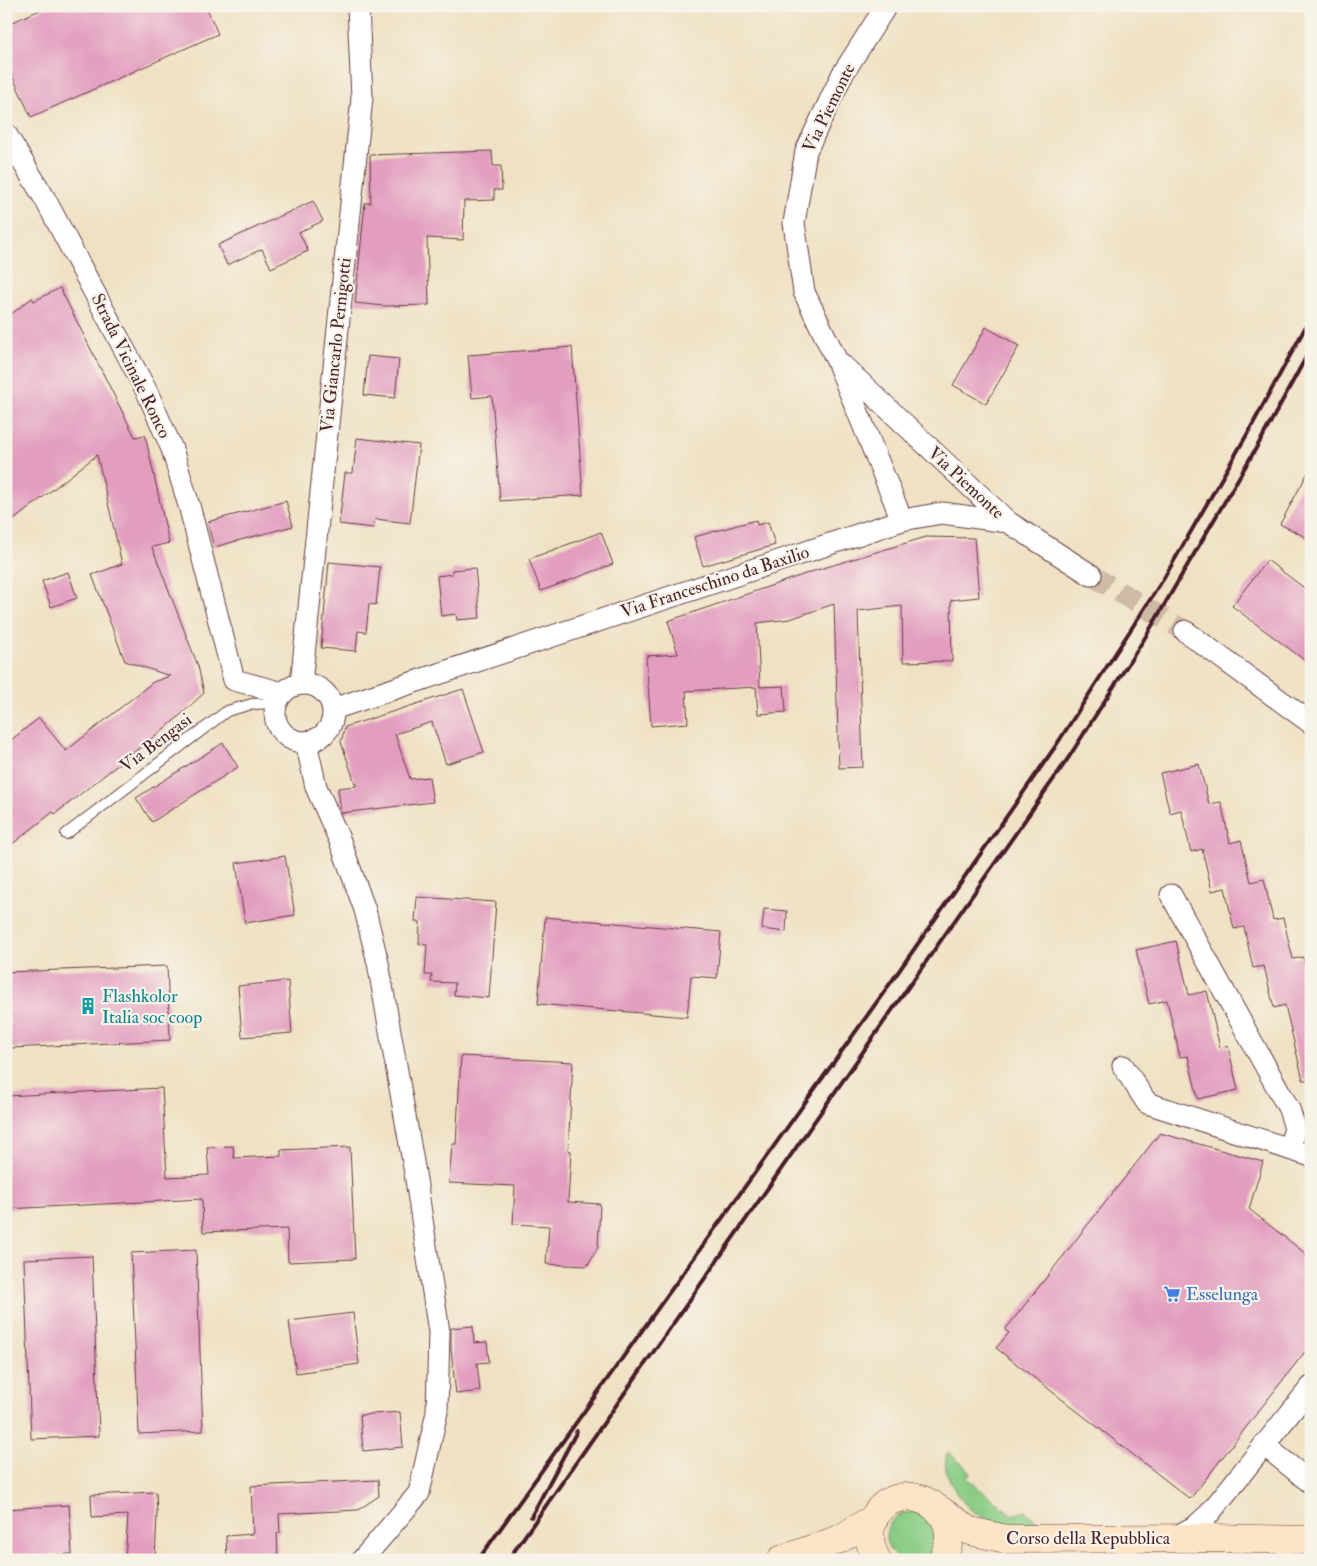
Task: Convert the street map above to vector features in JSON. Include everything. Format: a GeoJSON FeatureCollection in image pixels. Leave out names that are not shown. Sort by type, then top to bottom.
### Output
{"type":"FeatureCollection","features":[{"type":"Feature","properties":{"kind":"street","name":"Via Giancarlo Pernigotti"},"geometry":{"type":"LineString","coordinates":[[287,694],[362,98],[358,6]]}},
{"type":"Feature","properties":{"kind":"street","name":"Via Piemonte"},"geometry":{"type":"LineString","coordinates":[[886,6],[842,75],[806,151],[794,223],[804,292],[837,360],[902,520]]}},
{"type":"Feature","properties":{"kind":"street","name":"Strada Vicinale Ronco"},"geometry":{"type":"LineString","coordinates":[[6,134],[45,198],[148,394],[172,449],[190,509],[234,680],[287,694]]}},
{"type":"Feature","properties":{"kind":"street","name":"Via Piemonte"},"geometry":{"type":"LineString","coordinates":[[837,360],[1008,522]]}},
{"type":"Feature","properties":{"kind":"street","name":"Via Franceschino da Baxilio"},"geometry":{"type":"LineString","coordinates":[[333,708],[902,520],[942,513],[1008,522],[1091,574]]}},
{"type":"Feature","properties":{"kind":"street"},"geometry":{"type":"LineString","coordinates":[[1185,631],[1311,723]]}},
{"type":"Feature","properties":{"kind":"street"},"geometry":{"type":"LineString","coordinates":[[314,685],[325,693],[333,708],[333,717],[328,730],[319,738],[306,742],[293,741],[282,734],[276,722],[274,709],[287,694],[314,685]]}},
{"type":"Feature","properties":{"kind":"street"},"geometry":{"type":"LineString","coordinates":[[306,742],[316,787],[340,841],[365,910],[378,963],[439,1332],[436,1412],[419,1493],[362,1560]]}},
{"type":"Feature","properties":{"kind":"street"},"geometry":{"type":"LineString","coordinates":[[1172,895],[1289,1109],[1295,1128],[1289,1149]]}},
{"type":"Feature","properties":{"kind":"street"},"geometry":{"type":"LineString","coordinates":[[1123,1066],[1146,1103],[1311,1156]]}},
{"type":"Feature","properties":{"kind":"street"},"geometry":{"type":"LineString","coordinates":[[1173,1538],[1196,1526],[1210,1514],[1311,1387]]}},
{"type":"Feature","properties":{"kind":"street"},"geometry":{"type":"LineString","coordinates":[[1264,1445],[1311,1483]]}},
{"type":"Feature","properties":{"kind":"street","name":"Corso della Repubblica"},"geometry":{"type":"LineString","coordinates":[[874,1518],[883,1507],[894,1500],[906,1496],[930,1502],[970,1531],[1006,1539],[1173,1538],[1306,1543]]}},
{"type":"Feature","properties":{"kind":"street"},"geometry":{"type":"LineString","coordinates":[[940,1510],[947,1522],[950,1536],[948,1549],[942,1560]]}},
{"type":"Feature","properties":{"kind":"street"},"geometry":{"type":"LineString","coordinates":[[781,1560],[840,1539],[874,1518]]}},
{"type":"Feature","properties":{"kind":"street"},"geometry":{"type":"LineString","coordinates":[[874,1518],[870,1529],[870,1541],[877,1560]]}},
{"type":"Feature","properties":{"kind":"lane","name":"Via Bengasi"},"geometry":{"type":"LineString","coordinates":[[66,834],[227,711],[287,694]]}},
{"type":"Feature","properties":{"kind":"green space"},"geometry":{"type":"Polygon","coordinates":[[[948,1452],[971,1472],[966,1478],[1012,1515],[1026,1511],[1038,1523],[1011,1524],[978,1515],[960,1498],[948,1477],[945,1464],[948,1452]]]}},
{"type":"Feature","properties":{"kind":"green space"},"geometry":{"type":"Polygon","coordinates":[[[911,1512],[920,1514],[931,1523],[936,1537],[934,1546],[925,1557],[911,1562],[902,1560],[891,1551],[886,1537],[888,1528],[897,1517],[911,1512]]]}},
{"type":"Feature","properties":{"kind":"building"},"geometry":{"type":"Polygon","coordinates":[[[49,6],[206,6],[218,34],[31,117],[6,62],[6,25],[49,6]]]}},
{"type":"Feature","properties":{"kind":"building"},"geometry":{"type":"Polygon","coordinates":[[[492,151],[493,166],[501,166],[502,190],[494,190],[494,200],[464,201],[463,240],[427,238],[429,305],[384,306],[355,303],[365,203],[371,203],[370,155],[492,151]]]}},
{"type":"Feature","properties":{"kind":"building"},"geometry":{"type":"Polygon","coordinates":[[[313,201],[323,221],[299,232],[308,251],[271,268],[262,249],[227,265],[218,245],[313,201]]]}},
{"type":"Feature","properties":{"kind":"building"},"geometry":{"type":"Polygon","coordinates":[[[60,288],[135,437],[145,435],[169,543],[152,547],[198,666],[204,693],[175,720],[55,814],[53,812],[6,849],[6,744],[39,718],[66,751],[153,682],[170,676],[125,661],[92,575],[122,564],[97,455],[6,526],[6,318],[32,298],[34,301],[60,288]]]}},
{"type":"Feature","properties":{"kind":"building"},"geometry":{"type":"Polygon","coordinates":[[[986,327],[1019,346],[986,404],[953,385],[986,327]]]}},
{"type":"Feature","properties":{"kind":"building"},"geometry":{"type":"Polygon","coordinates":[[[572,347],[583,495],[500,501],[492,396],[472,398],[468,355],[572,347]]]}},
{"type":"Feature","properties":{"kind":"building"},"geometry":{"type":"Polygon","coordinates":[[[368,356],[399,359],[395,398],[364,395],[368,356]]]}},
{"type":"Feature","properties":{"kind":"building"},"geometry":{"type":"Polygon","coordinates":[[[357,438],[419,445],[410,523],[375,519],[373,528],[339,524],[345,473],[353,473],[357,438]]]}},
{"type":"Feature","properties":{"kind":"building"},"geometry":{"type":"Polygon","coordinates":[[[1311,467],[1311,540],[1280,524],[1311,467]]]}},
{"type":"Feature","properties":{"kind":"building"},"geometry":{"type":"Polygon","coordinates":[[[286,501],[293,526],[214,547],[207,522],[286,501]]]}},
{"type":"Feature","properties":{"kind":"building"},"geometry":{"type":"Polygon","coordinates":[[[756,520],[757,525],[768,522],[775,545],[703,566],[694,537],[756,520]]]}},
{"type":"Feature","properties":{"kind":"building"},"geometry":{"type":"Polygon","coordinates":[[[601,532],[613,564],[541,591],[529,559],[601,532]]]}},
{"type":"Feature","properties":{"kind":"building"},"geometry":{"type":"Polygon","coordinates":[[[926,537],[974,538],[979,597],[951,600],[952,661],[903,662],[902,606],[858,611],[863,767],[839,768],[834,604],[790,619],[757,623],[760,687],[784,686],[786,712],[758,714],[756,687],[686,691],[688,723],[651,726],[646,656],[678,654],[668,621],[817,570],[926,537]]]}},
{"type":"Feature","properties":{"kind":"building"},"geometry":{"type":"Polygon","coordinates":[[[1267,560],[1311,593],[1311,665],[1232,606],[1267,560]]]}},
{"type":"Feature","properties":{"kind":"building"},"geometry":{"type":"Polygon","coordinates":[[[329,562],[380,567],[376,605],[369,604],[366,632],[358,631],[356,651],[321,648],[329,562]]]}},
{"type":"Feature","properties":{"kind":"building"},"geometry":{"type":"Polygon","coordinates":[[[475,568],[480,618],[457,620],[456,614],[441,616],[437,576],[452,574],[452,570],[475,568]]]}},
{"type":"Feature","properties":{"kind":"building"},"geometry":{"type":"Polygon","coordinates":[[[68,572],[77,598],[51,607],[42,581],[68,572]]]}},
{"type":"Feature","properties":{"kind":"building"},"geometry":{"type":"Polygon","coordinates":[[[463,689],[484,752],[446,764],[432,722],[395,734],[410,779],[429,777],[433,802],[341,813],[338,788],[356,786],[341,742],[345,727],[463,689]]]}},
{"type":"Feature","properties":{"kind":"building"},"geometry":{"type":"Polygon","coordinates":[[[223,743],[238,767],[152,822],[136,798],[223,743]]]}},
{"type":"Feature","properties":{"kind":"building"},"geometry":{"type":"Polygon","coordinates":[[[1199,764],[1209,804],[1221,802],[1230,843],[1241,840],[1251,882],[1264,879],[1273,920],[1283,918],[1293,959],[1303,957],[1311,990],[1311,1080],[1303,1080],[1285,1005],[1274,1008],[1264,966],[1253,968],[1244,927],[1234,929],[1225,888],[1212,891],[1202,849],[1191,852],[1181,810],[1170,813],[1160,773],[1199,764]]]}},
{"type":"Feature","properties":{"kind":"building"},"geometry":{"type":"Polygon","coordinates":[[[285,856],[295,915],[245,923],[236,863],[285,856]]]}},
{"type":"Feature","properties":{"kind":"building"},"geometry":{"type":"Polygon","coordinates":[[[417,897],[496,902],[489,998],[454,995],[455,983],[431,982],[432,975],[425,975],[427,945],[419,944],[420,922],[415,922],[417,897]]]}},
{"type":"Feature","properties":{"kind":"building"},"geometry":{"type":"Polygon","coordinates":[[[764,909],[787,911],[786,932],[762,929],[764,909]]]}},
{"type":"Feature","properties":{"kind":"building"},"geometry":{"type":"Polygon","coordinates":[[[545,917],[721,932],[717,978],[691,976],[687,1017],[538,1004],[545,917]]]}},
{"type":"Feature","properties":{"kind":"building"},"geometry":{"type":"Polygon","coordinates":[[[1176,941],[1189,995],[1207,991],[1220,1048],[1228,1046],[1238,1090],[1198,1099],[1188,1056],[1180,1057],[1167,1000],[1149,1004],[1136,950],[1176,941]]]}},
{"type":"Feature","properties":{"kind":"building","name":"Flashkolor Italia soc coop"},"geometry":{"type":"Polygon","coordinates":[[[167,966],[170,1040],[10,1048],[7,972],[167,966]]]}},
{"type":"Feature","properties":{"kind":"building"},"geometry":{"type":"Polygon","coordinates":[[[288,981],[292,1033],[242,1037],[238,986],[288,981]]]}},
{"type":"Feature","properties":{"kind":"building"},"geometry":{"type":"Polygon","coordinates":[[[461,1056],[573,1062],[568,1150],[571,1151],[568,1202],[600,1204],[598,1247],[587,1266],[546,1264],[549,1226],[513,1224],[515,1186],[449,1183],[452,1144],[456,1144],[461,1056]]]}},
{"type":"Feature","properties":{"kind":"building"},"geometry":{"type":"Polygon","coordinates":[[[162,1088],[167,1177],[209,1175],[207,1147],[233,1146],[234,1158],[281,1156],[281,1150],[350,1147],[355,1259],[288,1262],[287,1229],[203,1232],[202,1199],[6,1209],[6,1096],[162,1088]]]}},
{"type":"Feature","properties":{"kind":"building","name":"Esselunga"},"geometry":{"type":"Polygon","coordinates":[[[1160,1133],[1263,1162],[1249,1209],[1311,1258],[1311,1344],[1190,1499],[996,1348],[1009,1333],[1005,1330],[1160,1133]]]}},
{"type":"Feature","properties":{"kind":"building"},"geometry":{"type":"Polygon","coordinates":[[[196,1250],[203,1431],[139,1434],[131,1253],[196,1250]]]}},
{"type":"Feature","properties":{"kind":"building"},"geometry":{"type":"Polygon","coordinates":[[[92,1256],[99,1436],[31,1439],[24,1259],[92,1256]]]}},
{"type":"Feature","properties":{"kind":"building"},"geometry":{"type":"Polygon","coordinates":[[[353,1313],[359,1364],[296,1373],[289,1321],[353,1313]]]}},
{"type":"Feature","properties":{"kind":"building"},"geometry":{"type":"Polygon","coordinates":[[[473,1326],[474,1343],[487,1342],[489,1362],[477,1363],[480,1391],[456,1394],[451,1349],[451,1328],[473,1326]]]}},
{"type":"Feature","properties":{"kind":"building"},"geometry":{"type":"Polygon","coordinates":[[[400,1412],[403,1447],[363,1451],[360,1415],[400,1412]]]}},
{"type":"Feature","properties":{"kind":"building"},"geometry":{"type":"Polygon","coordinates":[[[378,1480],[379,1496],[358,1510],[279,1514],[280,1533],[277,1533],[278,1560],[227,1560],[226,1536],[253,1534],[251,1486],[378,1480]]]}},
{"type":"Feature","properties":{"kind":"building"},"geometry":{"type":"Polygon","coordinates":[[[156,1492],[155,1560],[125,1560],[128,1515],[92,1517],[91,1495],[156,1492]]]}},
{"type":"Feature","properties":{"kind":"building"},"geometry":{"type":"Polygon","coordinates":[[[69,1505],[72,1554],[6,1558],[6,1509],[69,1505]]]}},
{"type":"Feature","properties":{"kind":"tunnel"},"geometry":{"type":"LineString","coordinates":[[1091,575],[1185,631]]}},
{"type":"Feature","properties":{"kind":"railway"},"geometry":{"type":"LineString","coordinates":[[478,1560],[894,978],[1055,747],[1164,578],[1249,431],[1311,317]]}},
{"type":"Feature","properties":{"kind":"railway"},"geometry":{"type":"LineString","coordinates":[[508,1560],[1069,757],[1146,636],[1262,438],[1311,348]]}},
{"type":"Feature","properties":{"kind":"railway"},"geometry":{"type":"LineString","coordinates":[[531,1517],[577,1431]]}},
{"type":"Feature","properties":{"kind":"place","name":"Flashkolor Italia soc coop"},"geometry":{"type":"Point","coordinates":[88,1006]}},
{"type":"Feature","properties":{"kind":"place","name":"Esselunga"},"geometry":{"type":"Point","coordinates":[1172,1294]}}]}
